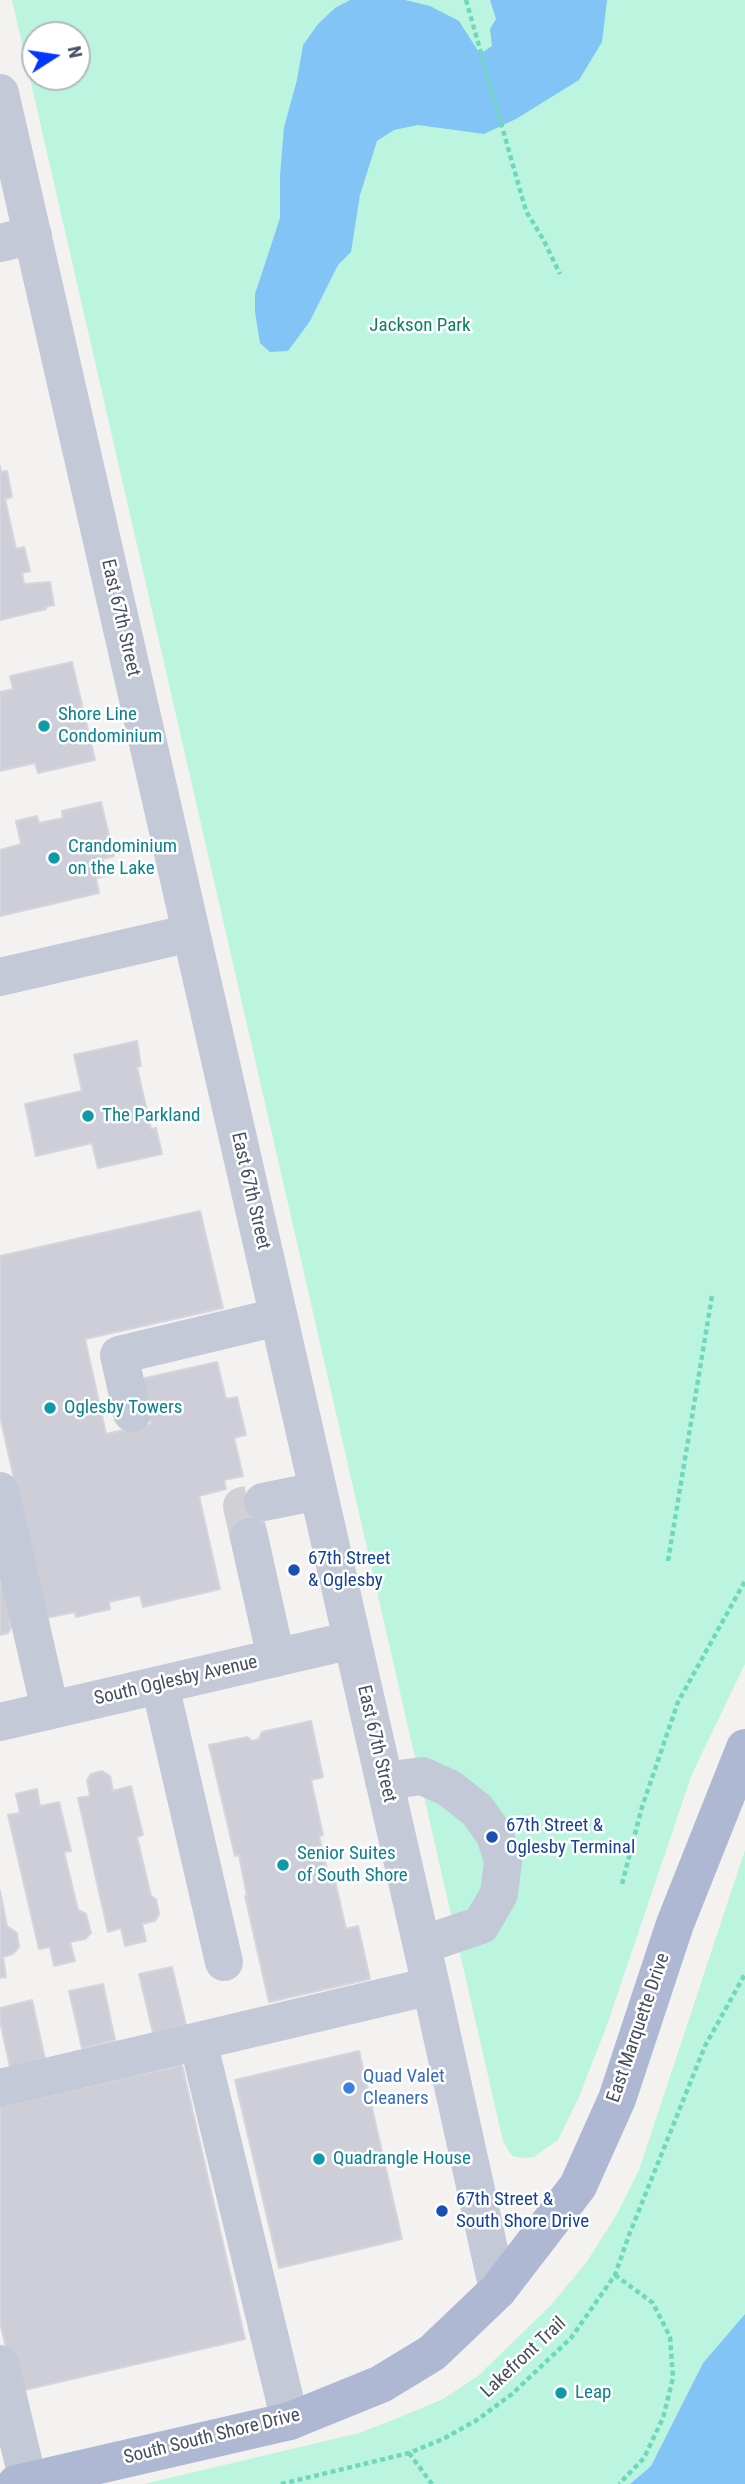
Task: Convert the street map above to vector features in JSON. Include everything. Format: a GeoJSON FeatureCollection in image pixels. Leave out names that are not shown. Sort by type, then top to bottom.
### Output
{"type":"FeatureCollection","features":[{"type":"Feature","properties":{"kind":"main road","name":"East Marquette Drive"},"geometry":{"type":"LineString","coordinates":[[498,2290],[578,2186],[617,2099],[675,1924],[745,1748]]}},
{"type":"Feature","properties":{"kind":"main road","name":"South South Shore Drive"},"geometry":{"type":"LineString","coordinates":[[22,2483],[290,2421],[381,2384],[432,2353],[498,2290]]}},
{"type":"Feature","properties":{"kind":"street","name":"East 67th Street"},"geometry":{"type":"LineString","coordinates":[[0,93],[16,239],[191,933],[498,2290]]}},
{"type":"Feature","properties":{"kind":"street"},"geometry":{"type":"LineString","coordinates":[[0,978],[191,933]]}},
{"type":"Feature","properties":{"kind":"street"},"geometry":{"type":"LineString","coordinates":[[132,1413],[119,1355],[278,1317]]}},
{"type":"Feature","properties":{"kind":"street"},"geometry":{"type":"LineString","coordinates":[[0,1491],[50,1710]]}},
{"type":"Feature","properties":{"kind":"street"},"geometry":{"type":"LineString","coordinates":[[263,1502],[318,1491]]}},
{"type":"Feature","properties":{"kind":"street"},"geometry":{"type":"LineString","coordinates":[[249,1537],[276,1658]]}},
{"type":"Feature","properties":{"kind":"street","name":"South Oglesby Avenue"},"geometry":{"type":"LineString","coordinates":[[0,1722],[352,1640]]}},
{"type":"Feature","properties":{"kind":"street"},"geometry":{"type":"LineString","coordinates":[[160,1685],[224,1962]]}},
{"type":"Feature","properties":{"kind":"street"},"geometry":{"type":"LineString","coordinates":[[384,1781],[422,1776],[449,1788],[477,1810],[495,1835],[503,1861],[499,1894],[481,1925],[422,1945]]}},
{"type":"Feature","properties":{"kind":"street"},"geometry":{"type":"LineString","coordinates":[[0,2088],[431,1986]]}},
{"type":"Feature","properties":{"kind":"street"},"geometry":{"type":"LineString","coordinates":[[198,2041],[290,2421]]}},
{"type":"Feature","properties":{"kind":"street"},"geometry":{"type":"LineString","coordinates":[[0,2364],[22,2483]]}},
{"type":"Feature","properties":{"kind":"path"},"geometry":{"type":"LineString","coordinates":[[466,0],[526,211],[560,274]]}},
{"type":"Feature","properties":{"kind":"path"},"geometry":{"type":"LineString","coordinates":[[668,1561],[712,1296]]}},
{"type":"Feature","properties":{"kind":"path"},"geometry":{"type":"LineString","coordinates":[[622,1884],[642,1807],[678,1702],[745,1581]]}},
{"type":"Feature","properties":{"kind":"path","name":"Lakefront Trail"},"geometry":{"type":"LineString","coordinates":[[281,2484],[409,2453],[443,2439],[477,2420],[512,2394],[571,2337],[615,2275],[705,2046],[745,1974]]}},
{"type":"Feature","properties":{"kind":"path"},"geometry":{"type":"LineString","coordinates":[[615,2275],[653,2303],[670,2337],[673,2378],[663,2418],[644,2458],[618,2484]]}},
{"type":"Feature","properties":{"kind":"path"},"geometry":{"type":"LineString","coordinates":[[409,2453],[432,2484]]}},
{"type":"Feature","properties":{"kind":"green space","name":"Jackson Park"},"geometry":{"type":"Polygon","coordinates":[[[12,0],[745,0],[745,1664],[692,1774],[607,2025],[579,2097],[558,2140],[534,2157],[512,2156],[503,2141],[33,91],[91,91],[91,21],[21,21],[21,39],[12,0]]]}},
{"type":"Feature","properties":{"kind":"green space"},"geometry":{"type":"Polygon","coordinates":[[[745,1850],[745,2314],[703,2363],[651,2466],[630,2484],[144,2484],[359,2433],[443,2399],[478,2376],[550,2306],[586,2263],[617,2214],[639,2170],[745,1850]]]}},
{"type":"Feature","properties":{"kind":"water"},"geometry":{"type":"Polygon","coordinates":[[[350,0],[405,0],[430,6],[459,21],[480,54],[492,46],[490,29],[496,19],[490,0],[607,0],[602,42],[579,80],[516,119],[484,134],[418,125],[394,130],[377,141],[360,195],[351,252],[338,265],[310,321],[288,351],[270,352],[260,343],[255,294],[280,218],[284,127],[303,45],[318,24],[335,8],[350,0]]]}},
{"type":"Feature","properties":{"kind":"water"},"geometry":{"type":"Polygon","coordinates":[[[745,2314],[745,2484],[630,2484],[651,2466],[703,2363],[745,2314]]]}},
{"type":"Feature","properties":{"kind":"building"},"geometry":{"type":"Polygon","coordinates":[[[0,466],[1,472],[7,471],[12,497],[5,499],[16,549],[24,547],[30,571],[22,573],[24,584],[50,582],[54,605],[0,620],[0,466]]]}},
{"type":"Feature","properties":{"kind":"building","name":"Shore Line Condominium"},"geometry":{"type":"Polygon","coordinates":[[[72,662],[95,760],[38,773],[35,763],[0,771],[0,692],[13,689],[10,676],[72,662]]]}},
{"type":"Feature","properties":{"kind":"building","name":"Crandominium on the Lake"},"geometry":{"type":"Polygon","coordinates":[[[101,802],[114,856],[103,859],[106,876],[96,878],[99,893],[0,916],[0,850],[21,844],[16,821],[37,816],[39,823],[63,818],[62,811],[101,802]]]}},
{"type":"Feature","properties":{"kind":"building","name":"The Parkland"},"geometry":{"type":"Polygon","coordinates":[[[137,1041],[141,1066],[137,1067],[151,1129],[156,1128],[162,1154],[98,1168],[92,1143],[36,1156],[25,1104],[82,1091],[74,1055],[137,1041]]]}},
{"type":"Feature","properties":{"kind":"building","name":"Oglesby Towers"},"geometry":{"type":"Polygon","coordinates":[[[200,1211],[223,1308],[85,1339],[106,1434],[151,1424],[141,1379],[217,1362],[226,1399],[237,1397],[246,1435],[234,1438],[243,1476],[224,1480],[226,1489],[199,1496],[220,1589],[143,1607],[140,1595],[109,1602],[110,1609],[76,1617],[75,1612],[45,1618],[0,1416],[0,1256],[200,1211]]]}},
{"type":"Feature","properties":{"kind":"building"},"geometry":{"type":"Polygon","coordinates":[[[0,1551],[16,1618],[9,1620],[11,1627],[8,1633],[0,1635],[0,1551]]]}},
{"type":"Feature","properties":{"kind":"building","name":"Senior Suites of South Shore"},"geometry":{"type":"Polygon","coordinates":[[[311,1721],[323,1777],[311,1780],[323,1835],[319,1836],[328,1874],[334,1876],[346,1929],[358,1926],[370,1979],[269,2002],[245,1896],[239,1855],[235,1856],[209,1745],[247,1737],[252,1741],[259,1739],[262,1732],[311,1721]]]}},
{"type":"Feature","properties":{"kind":"building"},"geometry":{"type":"Polygon","coordinates":[[[102,1771],[110,1776],[113,1791],[131,1786],[143,1835],[137,1837],[151,1896],[156,1899],[159,1914],[155,1921],[142,1924],[146,1941],[125,1946],[121,1928],[108,1932],[78,1798],[90,1796],[87,1780],[91,1774],[102,1771]]]}},
{"type":"Feature","properties":{"kind":"building"},"geometry":{"type":"Polygon","coordinates":[[[37,1789],[40,1806],[59,1802],[71,1851],[64,1852],[78,1910],[86,1914],[91,1933],[85,1939],[70,1942],[75,1961],[54,1966],[50,1947],[39,1949],[8,1815],[20,1813],[16,1794],[37,1789]]]}},
{"type":"Feature","properties":{"kind":"building"},"geometry":{"type":"Polygon","coordinates":[[[0,1891],[7,1926],[17,1933],[19,1947],[13,1954],[3,1957],[6,1977],[0,1978],[0,1891]]]}},
{"type":"Feature","properties":{"kind":"building"},"geometry":{"type":"Polygon","coordinates":[[[172,1967],[186,2025],[153,2033],[139,1974],[172,1967]]]}},
{"type":"Feature","properties":{"kind":"building"},"geometry":{"type":"Polygon","coordinates":[[[103,1984],[115,2040],[82,2048],[69,1991],[103,1984]]]}},
{"type":"Feature","properties":{"kind":"building"},"geometry":{"type":"Polygon","coordinates":[[[32,2000],[45,2059],[10,2067],[0,2021],[0,2008],[32,2000]]]}},
{"type":"Feature","properties":{"kind":"building","name":"Quadrangle House"},"geometry":{"type":"Polygon","coordinates":[[[359,2051],[402,2239],[279,2268],[235,2080],[359,2051]]]}},
{"type":"Feature","properties":{"kind":"building"},"geometry":{"type":"Polygon","coordinates":[[[182,2065],[245,2339],[16,2392],[0,2322],[0,2107],[182,2065]]]}},
{"type":"Feature","properties":{"kind":"tunnel"},"geometry":{"type":"LineString","coordinates":[[249,1537],[242,1506],[263,1502]]}},
{"type":"Feature","properties":{"kind":"place","name":"Shore Line Condominium"},"geometry":{"type":"Point","coordinates":[44,726]}},
{"type":"Feature","properties":{"kind":"place","name":"Crandominium on the Lake"},"geometry":{"type":"Point","coordinates":[54,858]}},
{"type":"Feature","properties":{"kind":"place","name":"The Parkland"},"geometry":{"type":"Point","coordinates":[88,1116]}},
{"type":"Feature","properties":{"kind":"place","name":"Oglesby Towers"},"geometry":{"type":"Point","coordinates":[50,1408]}},
{"type":"Feature","properties":{"kind":"place","name":"67th Street & Oglesby"},"geometry":{"type":"Point","coordinates":[294,1570]}},
{"type":"Feature","properties":{"kind":"place","name":"67th Street & Oglesby Terminal"},"geometry":{"type":"Point","coordinates":[492,1837]}},
{"type":"Feature","properties":{"kind":"place","name":"Senior Suites of South Shore"},"geometry":{"type":"Point","coordinates":[283,1865]}},
{"type":"Feature","properties":{"kind":"place","name":"Quad Valet Cleaners"},"geometry":{"type":"Point","coordinates":[349,2088]}},
{"type":"Feature","properties":{"kind":"place","name":"Quadrangle House"},"geometry":{"type":"Point","coordinates":[319,2159]}},
{"type":"Feature","properties":{"kind":"place","name":"67th Street & South Shore Drive"},"geometry":{"type":"Point","coordinates":[442,2211]}},
{"type":"Feature","properties":{"kind":"place","name":"Leap"},"geometry":{"type":"Point","coordinates":[561,2393]}}]}
